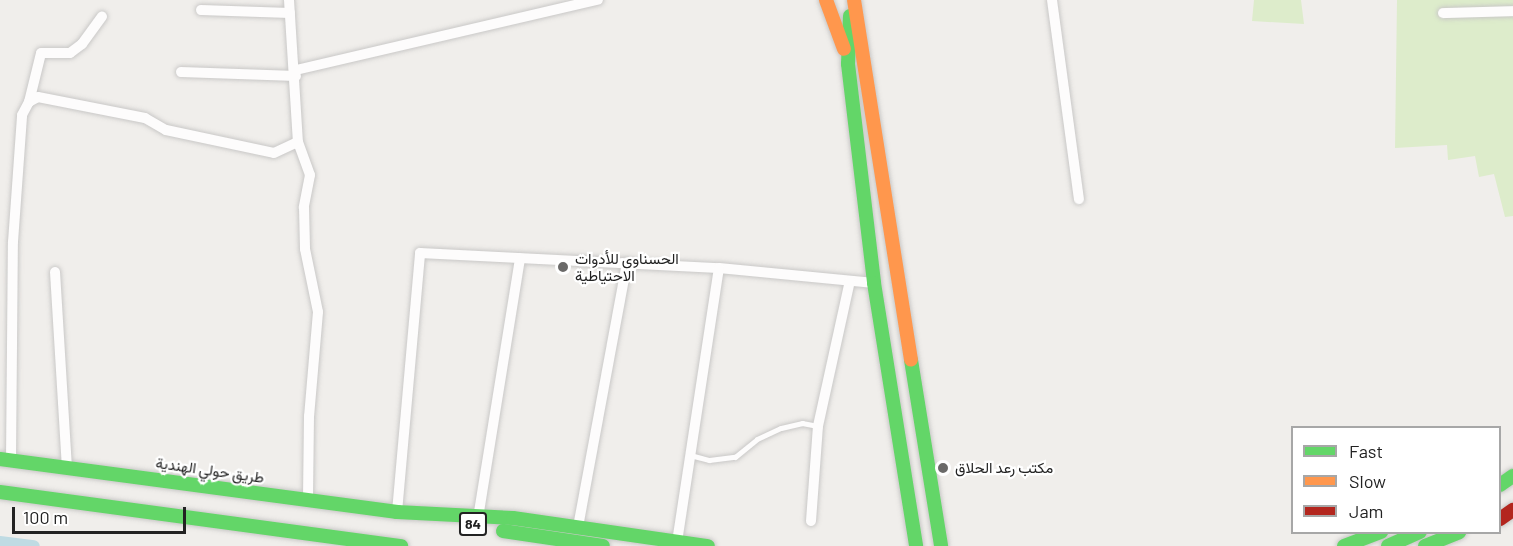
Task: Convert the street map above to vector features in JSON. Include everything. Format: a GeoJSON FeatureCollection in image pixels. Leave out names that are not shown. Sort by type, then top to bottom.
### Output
{"type":"FeatureCollection","features":[{"type":"Feature","properties":{"kind":"main road"},"geometry":{"type":"LineString","coordinates":[[826,0],[848,64]]}},
{"type":"Feature","properties":{"kind":"main road"},"geometry":{"type":"LineString","coordinates":[[853,0],[848,64],[874,283],[916,546]]}},
{"type":"Feature","properties":{"kind":"main road"},"geometry":{"type":"LineString","coordinates":[[853,0],[941,546]]}},
{"type":"Feature","properties":{"kind":"main road","name":"طريق حولي الهندية"},"geometry":{"type":"LineString","coordinates":[[5,459],[416,514]]}},
{"type":"Feature","properties":{"kind":"main road"},"geometry":{"type":"LineString","coordinates":[[0,492],[401,546]]}},
{"type":"Feature","properties":{"kind":"main road"},"geometry":{"type":"LineString","coordinates":[[416,514],[578,527],[708,546]]}},
{"type":"Feature","properties":{"kind":"main road","name":"84"},"geometry":{"type":"LineString","coordinates":[[416,514],[531,536],[603,546]]}},
{"type":"Feature","properties":{"kind":"main road"},"geometry":{"type":"LineString","coordinates":[[1344,546],[1376,534]]}},
{"type":"Feature","properties":{"kind":"main road"},"geometry":{"type":"LineString","coordinates":[[1388,546],[1416,534]]}},
{"type":"Feature","properties":{"kind":"main road"},"geometry":{"type":"LineString","coordinates":[[1425,546],[1466,534]]}},
{"type":"Feature","properties":{"kind":"main road"},"geometry":{"type":"LineString","coordinates":[[1456,546],[1466,534]]}},
{"type":"Feature","properties":{"kind":"street"},"geometry":{"type":"LineString","coordinates":[[289,0],[296,73],[298,142],[310,175],[304,207],[305,249],[318,312],[309,416],[308,500]]}},
{"type":"Feature","properties":{"kind":"street"},"geometry":{"type":"LineString","coordinates":[[181,72],[296,73],[598,0]]}},
{"type":"Feature","properties":{"kind":"street"},"geometry":{"type":"LineString","coordinates":[[1052,0],[1079,199]]}},
{"type":"Feature","properties":{"kind":"street"},"geometry":{"type":"LineString","coordinates":[[201,10],[290,13]]}},
{"type":"Feature","properties":{"kind":"street"},"geometry":{"type":"LineString","coordinates":[[1443,14],[1513,11]]}},
{"type":"Feature","properties":{"kind":"street"},"geometry":{"type":"LineString","coordinates":[[5,459],[13,242],[22,115],[29,102],[41,53],[70,53],[102,16]]}},
{"type":"Feature","properties":{"kind":"street"},"geometry":{"type":"LineString","coordinates":[[29,102],[38,97],[145,118],[166,130],[274,153],[298,142]]}},
{"type":"Feature","properties":{"kind":"street"},"geometry":{"type":"LineString","coordinates":[[397,512],[420,253],[718,268],[874,283]]}},
{"type":"Feature","properties":{"kind":"street"},"geometry":{"type":"LineString","coordinates":[[478,518],[520,258]]}},
{"type":"Feature","properties":{"kind":"street"},"geometry":{"type":"LineString","coordinates":[[578,527],[627,263]]}},
{"type":"Feature","properties":{"kind":"street"},"geometry":{"type":"LineString","coordinates":[[677,542],[718,268]]}},
{"type":"Feature","properties":{"kind":"street"},"geometry":{"type":"LineString","coordinates":[[55,272],[67,468]]}},
{"type":"Feature","properties":{"kind":"street"},"geometry":{"type":"LineString","coordinates":[[811,521],[818,426],[850,281]]}},
{"type":"Feature","properties":{"kind":"lane"},"geometry":{"type":"LineString","coordinates":[[690,455],[709,459],[735,457],[757,439],[780,428],[801,423],[818,426]]}},
{"type":"Feature","properties":{"kind":"green space"},"geometry":{"type":"Polygon","coordinates":[[[1254,0],[1301,0],[1304,24],[1252,21],[1254,0]]]}},
{"type":"Feature","properties":{"kind":"green space"},"geometry":{"type":"Polygon","coordinates":[[[1397,0],[1513,0],[1513,216],[1505,217],[1494,174],[1479,177],[1475,156],[1448,160],[1447,145],[1395,148],[1397,0]]]}},
{"type":"Feature","properties":{"kind":"waterway"},"geometry":{"type":"LineString","coordinates":[[0,542],[34,546]]}},
{"type":"Feature","properties":{"kind":"traffic: fast"},"geometry":{"type":"LineString","coordinates":[[850,16],[848,64],[874,283],[916,546]]}},
{"type":"Feature","properties":{"kind":"traffic: fast"},"geometry":{"type":"LineString","coordinates":[[911,360],[941,546]]}},
{"type":"Feature","properties":{"kind":"traffic: fast"},"geometry":{"type":"LineString","coordinates":[[0,459],[397,512],[513,518],[708,546]]}},
{"type":"Feature","properties":{"kind":"traffic: fast"},"geometry":{"type":"LineString","coordinates":[[1501,484],[1513,476]]}},
{"type":"Feature","properties":{"kind":"traffic: fast"},"geometry":{"type":"LineString","coordinates":[[0,492],[401,546]]}},
{"type":"Feature","properties":{"kind":"traffic: fast"},"geometry":{"type":"LineString","coordinates":[[503,531],[603,546]]}},
{"type":"Feature","properties":{"kind":"traffic: fast"},"geometry":{"type":"LineString","coordinates":[[1344,546],[1376,534]]}},
{"type":"Feature","properties":{"kind":"traffic: fast"},"geometry":{"type":"LineString","coordinates":[[1388,546],[1415,534]]}},
{"type":"Feature","properties":{"kind":"traffic: fast"},"geometry":{"type":"LineString","coordinates":[[1425,546],[1454,534]]}},
{"type":"Feature","properties":{"kind":"traffic: slow"},"geometry":{"type":"LineString","coordinates":[[826,0],[844,49]]}},
{"type":"Feature","properties":{"kind":"traffic: slow"},"geometry":{"type":"LineString","coordinates":[[854,0],[911,360]]}},
{"type":"Feature","properties":{"kind":"traffic: jam"},"geometry":{"type":"LineString","coordinates":[[1501,518],[1513,510]]}},
{"type":"Feature","properties":{"kind":"place","name":"الحسناوي للأدوات الاحتياطية"},"geometry":{"type":"Point","coordinates":[563,267]}},
{"type":"Feature","properties":{"kind":"place","name":"مكتب رعد الحلاق"},"geometry":{"type":"Point","coordinates":[943,468]}}]}
